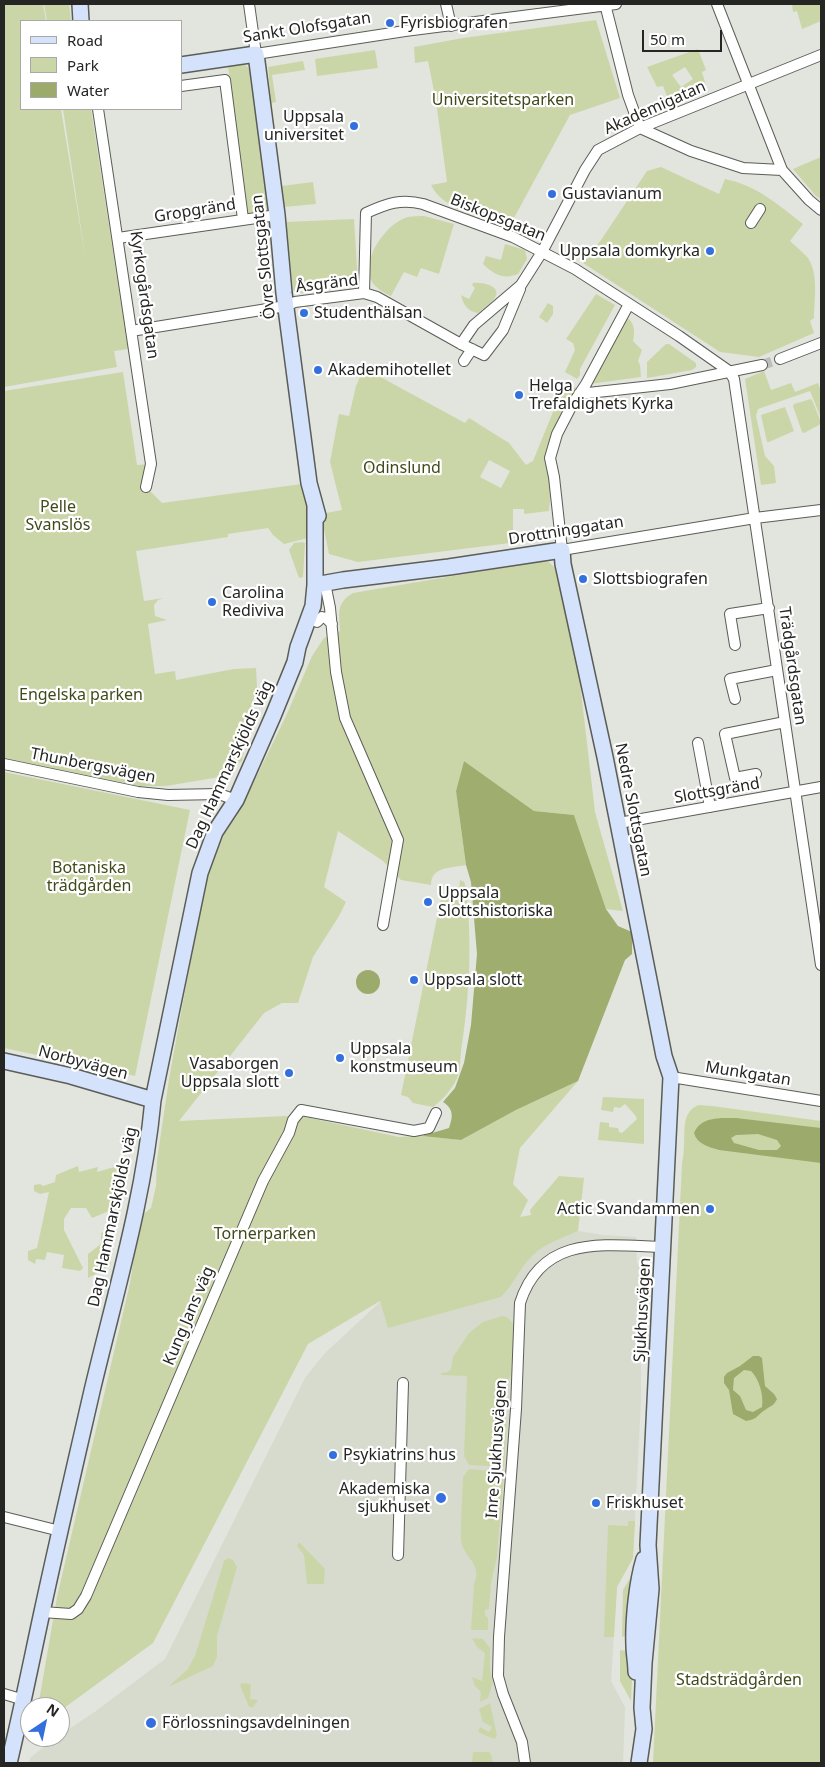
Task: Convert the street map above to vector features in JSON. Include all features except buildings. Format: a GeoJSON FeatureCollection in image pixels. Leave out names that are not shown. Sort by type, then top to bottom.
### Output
{"type":"FeatureCollection","features":[{"type":"Feature","properties":{"kind":"street"},"geometry":{"type":"LineString","coordinates":[[80,4],[81,20]]}},
{"type":"Feature","properties":{"kind":"street","name":"Övre Slottsgatan"},"geometry":{"type":"LineString","coordinates":[[248,4],[277,215],[286,306],[309,483],[322,534],[325,557],[320,584]]}},
{"type":"Feature","properties":{"kind":"street"},"geometry":{"type":"LineString","coordinates":[[446,4],[450,26]]}},
{"type":"Feature","properties":{"kind":"street"},"geometry":{"type":"LineString","coordinates":[[609,4],[628,95],[640,128],[692,151],[743,168],[782,170]]}},
{"type":"Feature","properties":{"kind":"street","name":"Sankt Olofsgatan"},"geometry":{"type":"LineString","coordinates":[[182,64],[609,4]]}},
{"type":"Feature","properties":{"kind":"street"},"geometry":{"type":"LineString","coordinates":[[717,4],[782,170],[809,200],[821,210]]}},
{"type":"Feature","properties":{"kind":"street","name":"Akademigatan"},"geometry":{"type":"LineString","coordinates":[[542,252],[585,170],[598,150],[640,128],[821,55]]}},
{"type":"Feature","properties":{"kind":"street","name":"Övre Slottsgatan"},"geometry":{"type":"LineString","coordinates":[[182,86],[225,80],[243,219]]}},
{"type":"Feature","properties":{"kind":"street","name":"Kyrkogårdsgatan"},"geometry":{"type":"LineString","coordinates":[[98,110],[151,464],[146,487]]}},
{"type":"Feature","properties":{"kind":"street","name":"Biskopsgatan"},"geometry":{"type":"LineString","coordinates":[[364,293],[366,213],[384,204],[409,200],[513,237],[576,269],[679,336],[729,372]]}},
{"type":"Feature","properties":{"kind":"street"},"geometry":{"type":"LineString","coordinates":[[750,223],[760,209]]}},
{"type":"Feature","properties":{"kind":"street","name":"Gropgränd"},"geometry":{"type":"LineString","coordinates":[[118,238],[277,215]]}},
{"type":"Feature","properties":{"kind":"street"},"geometry":{"type":"LineString","coordinates":[[461,344],[474,326],[521,285],[542,252]]}},
{"type":"Feature","properties":{"kind":"street","name":"Åsgränd"},"geometry":{"type":"LineString","coordinates":[[131,331],[286,306],[295,302],[364,293],[377,297],[484,355],[503,330],[521,285]]}},
{"type":"Feature","properties":{"kind":"street"},"geometry":{"type":"LineString","coordinates":[[562,550],[554,477],[550,458],[557,434],[629,304]]}},
{"type":"Feature","properties":{"kind":"street"},"geometry":{"type":"LineString","coordinates":[[780,359],[821,343]]}},
{"type":"Feature","properties":{"kind":"street"},"geometry":{"type":"LineString","coordinates":[[464,361],[472,349]]}},
{"type":"Feature","properties":{"kind":"street"},"geometry":{"type":"LineString","coordinates":[[579,394],[670,384],[762,365]]}},
{"type":"Feature","properties":{"kind":"street","name":"Trädgårdsgatan"},"geometry":{"type":"LineString","coordinates":[[729,372],[734,380],[821,965]]}},
{"type":"Feature","properties":{"kind":"street","name":"Drottninggatan"},"geometry":{"type":"LineString","coordinates":[[320,584],[562,550],[755,518],[821,510]]}},
{"type":"Feature","properties":{"kind":"street","name":"Nedre Slottsgatan"},"geometry":{"type":"LineString","coordinates":[[562,550],[563,564],[619,824],[645,966],[664,1056],[671,1077]]}},
{"type":"Feature","properties":{"kind":"street","name":"Dag Hammarskjölds väg"},"geometry":{"type":"LineString","coordinates":[[295,662],[305,652],[324,623],[324,597],[320,584]]}},
{"type":"Feature","properties":{"kind":"street","name":"Dag Hammarskjölds väg"},"geometry":{"type":"LineString","coordinates":[[25,1697],[60,1531],[133,1227],[153,1100],[200,873],[215,832],[236,800],[295,662],[320,584]]}},
{"type":"Feature","properties":{"kind":"street"},"geometry":{"type":"LineString","coordinates":[[735,645],[730,614],[769,608]]}},
{"type":"Feature","properties":{"kind":"street"},"geometry":{"type":"LineString","coordinates":[[324,623],[336,672],[344,718],[398,840],[383,925]]}},
{"type":"Feature","properties":{"kind":"street"},"geometry":{"type":"LineString","coordinates":[[735,699],[730,680],[778,670]]}},
{"type":"Feature","properties":{"kind":"street"},"geometry":{"type":"LineString","coordinates":[[756,774],[735,778],[725,734],[785,722]]}},
{"type":"Feature","properties":{"kind":"street"},"geometry":{"type":"LineString","coordinates":[[698,744],[710,808]]}},
{"type":"Feature","properties":{"kind":"street","name":"Thunbergsvägen"},"geometry":{"type":"LineString","coordinates":[[4,764],[138,792],[219,794],[236,800]]}},
{"type":"Feature","properties":{"kind":"street","name":"Slottsgränd"},"geometry":{"type":"LineString","coordinates":[[619,824],[821,787]]}},
{"type":"Feature","properties":{"kind":"street","name":"Norbyvägen"},"geometry":{"type":"LineString","coordinates":[[4,1061],[71,1076],[153,1100]]}},
{"type":"Feature","properties":{"kind":"street","name":"Munkgatan"},"geometry":{"type":"LineString","coordinates":[[671,1077],[821,1101]]}},
{"type":"Feature","properties":{"kind":"street","name":"Sjukhusvägen"},"geometry":{"type":"LineString","coordinates":[[638,1763],[644,1729],[642,1708],[650,1588],[648,1545],[671,1077]]}},
{"type":"Feature","properties":{"kind":"street","name":"Kung Jans väg"},"geometry":{"type":"LineString","coordinates":[[42,1612],[71,1614],[78,1610],[86,1596],[263,1181],[301,1110],[414,1131],[429,1128],[436,1113]]}},
{"type":"Feature","properties":{"kind":"street","name":"Inre Sjukhusvägen"},"geometry":{"type":"LineString","coordinates":[[525,1763],[522,1742],[498,1676],[500,1618],[516,1409],[520,1303],[524,1289],[531,1277],[548,1260],[563,1252],[589,1246],[663,1247]]}},
{"type":"Feature","properties":{"kind":"street"},"geometry":{"type":"LineString","coordinates":[[398,1556],[403,1382]]}},
{"type":"Feature","properties":{"kind":"street"},"geometry":{"type":"LineString","coordinates":[[4,1517],[60,1531]]}},
{"type":"Feature","properties":{"kind":"street"},"geometry":{"type":"LineString","coordinates":[[4,1694],[20,1699]]}},
{"type":"Feature","properties":{"kind":"street","name":"Dag Hammarskjölds väg"},"geometry":{"type":"LineString","coordinates":[[9,1763],[20,1717]]}},
{"type":"Feature","properties":{"kind":"shaded area"},"geometry":{"type":"Polygon","coordinates":[[[464,761],[534,811],[574,815],[606,909],[618,926],[632,932],[632,954],[625,960],[578,1081],[516,1110],[461,1140],[422,1136],[449,1128],[452,1114],[449,1107],[443,1102],[455,1088],[464,1063],[471,1025],[477,954],[471,882],[466,865],[456,791],[464,761]]]}},
{"type":"Feature","properties":{"kind":"shaded area","name":"Akademiska sjukhuset"},"geometry":{"type":"Polygon","coordinates":[[[578,1231],[636,1237],[637,1263],[642,1271],[637,1333],[641,1368],[641,1401],[633,1558],[617,1587],[611,1681],[625,1707],[623,1763],[29,1763],[30,1758],[44,1747],[70,1747],[70,1728],[165,1659],[305,1378],[325,1353],[381,1301],[578,1231]]]}},
{"type":"Feature","properties":{"kind":"green space"},"geometry":{"type":"Polygon","coordinates":[[[4,4],[43,4],[46,20],[20,20],[20,110],[61,110],[86,262],[63,110],[91,110],[128,349],[114,351],[117,367],[4,387],[4,4]]]}},
{"type":"Feature","properties":{"kind":"green space"},"geometry":{"type":"Polygon","coordinates":[[[44,4],[69,4],[71,20],[47,20],[44,4]]]}},
{"type":"Feature","properties":{"kind":"green space"},"geometry":{"type":"Polygon","coordinates":[[[792,4],[821,4],[821,21],[802,29],[797,11],[793,12],[792,4]]]}},
{"type":"Feature","properties":{"kind":"green space","name":"Universitetsparken"},"geometry":{"type":"Polygon","coordinates":[[[596,20],[620,98],[570,115],[509,227],[476,217],[445,201],[431,185],[447,182],[436,101],[428,61],[415,63],[414,47],[463,38],[596,20]]]}},
{"type":"Feature","properties":{"kind":"green space"},"geometry":{"type":"Polygon","coordinates":[[[698,49],[706,70],[702,72],[707,89],[670,104],[663,86],[657,87],[647,67],[698,49]],[[685,67],[672,75],[681,87],[693,79],[685,67]]]}},
{"type":"Feature","properties":{"kind":"green space"},"geometry":{"type":"Polygon","coordinates":[[[375,50],[378,68],[317,76],[315,59],[375,50]]]}},
{"type":"Feature","properties":{"kind":"green space"},"geometry":{"type":"Polygon","coordinates":[[[303,61],[305,70],[272,75],[276,102],[271,103],[268,67],[303,61]]]}},
{"type":"Feature","properties":{"kind":"green space"},"geometry":{"type":"Polygon","coordinates":[[[243,63],[255,74],[271,209],[247,213],[228,66],[243,63]]]}},
{"type":"Feature","properties":{"kind":"green space"},"geometry":{"type":"Polygon","coordinates":[[[821,157],[821,199],[816,196],[793,169],[821,157]]]}},
{"type":"Feature","properties":{"kind":"green space"},"geometry":{"type":"Polygon","coordinates":[[[661,167],[719,194],[725,179],[747,186],[776,203],[803,224],[790,241],[808,258],[814,272],[814,318],[810,321],[814,333],[759,357],[720,352],[583,263],[601,240],[647,171],[661,167]]]}},
{"type":"Feature","properties":{"kind":"green space"},"geometry":{"type":"Polygon","coordinates":[[[313,182],[316,204],[284,207],[282,186],[313,182]]]}},
{"type":"Feature","properties":{"kind":"green space"},"geometry":{"type":"Polygon","coordinates":[[[424,216],[454,224],[439,274],[421,268],[417,277],[404,272],[391,296],[380,290],[372,282],[369,273],[369,263],[372,253],[384,234],[391,227],[408,217],[424,216]]]}},
{"type":"Feature","properties":{"kind":"green space"},"geometry":{"type":"Polygon","coordinates":[[[354,219],[358,284],[341,287],[340,280],[307,284],[307,293],[297,293],[293,290],[286,222],[354,219]]]}},
{"type":"Feature","properties":{"kind":"green space"},"geometry":{"type":"Polygon","coordinates":[[[505,244],[525,250],[527,259],[518,274],[513,276],[499,275],[483,264],[486,256],[501,260],[505,244]]]}},
{"type":"Feature","properties":{"kind":"green space"},"geometry":{"type":"Polygon","coordinates":[[[473,283],[486,284],[496,291],[494,299],[478,313],[466,307],[461,295],[469,299],[475,288],[472,285],[473,283]]]}},
{"type":"Feature","properties":{"kind":"green space"},"geometry":{"type":"Polygon","coordinates":[[[596,294],[615,305],[580,369],[580,375],[577,379],[565,372],[575,350],[573,343],[566,339],[596,294]]]}},
{"type":"Feature","properties":{"kind":"green space"},"geometry":{"type":"Polygon","coordinates":[[[548,303],[553,306],[553,314],[547,323],[539,317],[548,303]]]}},
{"type":"Feature","properties":{"kind":"green space"},"geometry":{"type":"Polygon","coordinates":[[[626,317],[634,328],[633,341],[642,350],[638,361],[641,377],[590,384],[626,317]]]}},
{"type":"Feature","properties":{"kind":"green space"},"geometry":{"type":"Polygon","coordinates":[[[666,344],[669,344],[696,363],[696,367],[692,370],[647,378],[647,362],[666,344]]]}},
{"type":"Feature","properties":{"kind":"green space","name":"Odinslund"},"geometry":{"type":"Polygon","coordinates":[[[364,368],[465,423],[469,418],[509,443],[526,465],[533,461],[565,383],[578,389],[556,431],[549,511],[524,514],[524,509],[513,509],[513,546],[510,543],[358,562],[329,554],[321,514],[342,510],[330,462],[339,414],[349,416],[356,386],[364,368]],[[489,460],[480,477],[501,488],[510,471],[489,460]]]}},
{"type":"Feature","properties":{"kind":"green space"},"geometry":{"type":"Polygon","coordinates":[[[764,371],[771,390],[791,383],[795,392],[818,383],[821,391],[821,418],[810,391],[758,409],[756,416],[765,456],[774,466],[776,483],[761,485],[745,379],[764,371]]]}},
{"type":"Feature","properties":{"kind":"green space","name":"Engelska parken"},"geometry":{"type":"Polygon","coordinates":[[[123,372],[137,465],[151,464],[146,487],[162,503],[309,483],[316,536],[284,544],[268,528],[228,534],[228,537],[136,551],[144,601],[164,598],[158,600],[154,605],[155,616],[167,620],[148,624],[155,674],[175,671],[176,680],[234,669],[256,668],[257,687],[246,724],[242,761],[228,774],[166,786],[139,786],[4,758],[4,391],[123,372]]]}},
{"type":"Feature","properties":{"kind":"green space"},"geometry":{"type":"Polygon","coordinates":[[[811,399],[821,422],[804,433],[793,406],[794,404],[811,399]]]}},
{"type":"Feature","properties":{"kind":"green space"},"geometry":{"type":"Polygon","coordinates":[[[785,407],[794,431],[767,442],[761,415],[785,407]]]}},
{"type":"Feature","properties":{"kind":"green space"},"geometry":{"type":"Polygon","coordinates":[[[294,543],[305,543],[303,577],[299,578],[289,550],[294,543]]]}},
{"type":"Feature","properties":{"kind":"green space","name":"Tornerparken"},"geometry":{"type":"Polygon","coordinates":[[[541,561],[549,562],[555,568],[573,623],[595,812],[623,911],[606,909],[574,815],[534,811],[464,761],[456,791],[466,865],[438,871],[434,874],[431,885],[401,880],[383,861],[338,831],[324,887],[346,902],[313,957],[298,1003],[282,1003],[264,1013],[179,1121],[285,1116],[305,1117],[399,1137],[422,1136],[461,1140],[516,1110],[578,1081],[520,1148],[513,1184],[528,1200],[520,1217],[531,1215],[530,1210],[559,1176],[584,1178],[578,1231],[538,1251],[528,1260],[501,1297],[388,1328],[380,1301],[308,1344],[153,1643],[70,1704],[70,1697],[40,1697],[57,1597],[130,1283],[140,1217],[151,1208],[156,1186],[157,1160],[169,1079],[194,942],[210,868],[221,839],[236,817],[253,784],[286,716],[312,656],[324,638],[340,631],[341,605],[353,593],[541,561]]]}},
{"type":"Feature","properties":{"kind":"green space","name":"Botaniska trädgården"},"geometry":{"type":"Polygon","coordinates":[[[4,772],[190,810],[135,1076],[4,1048],[4,772]]]}},
{"type":"Feature","properties":{"kind":"green space"},"geometry":{"type":"Polygon","coordinates":[[[460,880],[464,882],[466,887],[469,966],[467,1005],[460,1065],[457,1078],[452,1087],[433,1107],[413,1103],[408,1097],[401,1095],[441,898],[453,896],[459,888],[460,880]]]}},
{"type":"Feature","properties":{"kind":"green space"},"geometry":{"type":"Polygon","coordinates":[[[603,1097],[644,1099],[644,1144],[598,1140],[600,1122],[609,1123],[609,1127],[618,1128],[619,1132],[622,1133],[637,1119],[625,1104],[620,1108],[614,1107],[613,1112],[601,1110],[603,1097]]]}},
{"type":"Feature","properties":{"kind":"green space","name":"Stadsträdgården"},"geometry":{"type":"Polygon","coordinates":[[[699,1105],[821,1121],[821,1763],[653,1763],[682,1164],[687,1116],[699,1105]]]}},
{"type":"Feature","properties":{"kind":"green space"},"geometry":{"type":"Polygon","coordinates":[[[130,1156],[110,1266],[88,1278],[88,1254],[101,1244],[101,1233],[116,1227],[109,1211],[92,1218],[86,1208],[71,1208],[64,1219],[64,1230],[83,1268],[80,1271],[62,1268],[64,1255],[47,1252],[45,1260],[36,1259],[35,1264],[28,1260],[28,1251],[37,1248],[49,1192],[40,1194],[34,1191],[34,1185],[40,1184],[43,1186],[55,1182],[56,1175],[78,1166],[79,1172],[98,1167],[97,1172],[118,1166],[119,1158],[130,1156]]]}},
{"type":"Feature","properties":{"kind":"green space"},"geometry":{"type":"Polygon","coordinates":[[[502,1316],[507,1317],[514,1325],[511,1374],[507,1386],[504,1412],[507,1423],[504,1467],[469,1465],[464,1456],[467,1376],[441,1375],[441,1373],[448,1372],[451,1369],[453,1357],[469,1333],[483,1322],[502,1316]]]}},
{"type":"Feature","properties":{"kind":"green space"},"geometry":{"type":"Polygon","coordinates":[[[469,1469],[504,1472],[497,1557],[491,1583],[489,1609],[485,1610],[485,1615],[488,1618],[488,1630],[471,1630],[476,1572],[461,1540],[463,1477],[469,1469]]]}},
{"type":"Feature","properties":{"kind":"green space"},"geometry":{"type":"Polygon","coordinates":[[[628,1521],[635,1521],[633,1558],[617,1587],[614,1637],[604,1637],[608,1525],[628,1526],[628,1521]]]}},
{"type":"Feature","properties":{"kind":"green space"},"geometry":{"type":"Polygon","coordinates":[[[299,1542],[325,1569],[324,1584],[307,1584],[304,1555],[297,1546],[299,1542]]]}},
{"type":"Feature","properties":{"kind":"green space"},"geometry":{"type":"Polygon","coordinates":[[[228,1558],[233,1560],[237,1567],[217,1636],[217,1657],[213,1666],[168,1687],[187,1670],[195,1656],[224,1561],[228,1558]]]}},
{"type":"Feature","properties":{"kind":"green space"},"geometry":{"type":"Polygon","coordinates":[[[632,1575],[630,1629],[628,1634],[622,1637],[623,1590],[632,1575]]]}},
{"type":"Feature","properties":{"kind":"green space"},"geometry":{"type":"Polygon","coordinates":[[[472,1638],[483,1639],[490,1648],[490,1669],[493,1682],[488,1698],[480,1702],[481,1692],[475,1686],[472,1677],[482,1681],[485,1653],[477,1647],[472,1638]]]}},
{"type":"Feature","properties":{"kind":"green space"},"geometry":{"type":"Polygon","coordinates":[[[620,1650],[627,1651],[633,1660],[631,1701],[620,1681],[620,1650]]]}},
{"type":"Feature","properties":{"kind":"green space"},"geometry":{"type":"Polygon","coordinates":[[[242,1683],[251,1684],[250,1699],[258,1700],[253,1707],[249,1707],[240,1685],[242,1683]]]}},
{"type":"Feature","properties":{"kind":"green space"},"geometry":{"type":"Polygon","coordinates":[[[490,1703],[497,1736],[494,1739],[478,1732],[480,1727],[489,1732],[492,1727],[483,1722],[479,1709],[490,1703]]]}},
{"type":"Feature","properties":{"kind":"green space"},"geometry":{"type":"Polygon","coordinates":[[[473,1752],[489,1752],[493,1763],[472,1763],[473,1752]]]}},
{"type":"Feature","properties":{"kind":"water"},"geometry":{"type":"Polygon","coordinates":[[[368,970],[377,973],[380,982],[377,991],[368,994],[359,991],[356,982],[359,973],[368,970]]]}},
{"type":"Feature","properties":{"kind":"water"},"geometry":{"type":"Polygon","coordinates":[[[718,1118],[736,1118],[821,1128],[821,1163],[719,1150],[711,1148],[698,1140],[694,1133],[701,1123],[706,1121],[718,1118]],[[758,1134],[736,1135],[731,1138],[734,1143],[759,1150],[777,1150],[781,1146],[777,1140],[758,1134]]]}},
{"type":"Feature","properties":{"kind":"water"},"geometry":{"type":"Polygon","coordinates":[[[753,1356],[762,1358],[765,1386],[777,1399],[773,1405],[755,1418],[746,1421],[733,1414],[729,1390],[724,1383],[724,1377],[727,1373],[753,1356]],[[744,1370],[734,1378],[733,1390],[740,1396],[746,1410],[753,1412],[762,1407],[762,1392],[759,1383],[751,1371],[744,1370]]]}},
{"type":"Feature","properties":{"kind":"tunnel"},"geometry":{"type":"LineString","coordinates":[[762,365],[780,359]]}},
{"type":"Feature","properties":{"kind":"place","name":"Fyrisbiografen"},"geometry":{"type":"Point","coordinates":[390,23]}},
{"type":"Feature","properties":{"kind":"place","name":"Uppsala universitet"},"geometry":{"type":"Point","coordinates":[354,126]}},
{"type":"Feature","properties":{"kind":"place","name":"Gustavianum"},"geometry":{"type":"Point","coordinates":[552,194]}},
{"type":"Feature","properties":{"kind":"place","name":"Uppsala domkyrka"},"geometry":{"type":"Point","coordinates":[710,251]}},
{"type":"Feature","properties":{"kind":"place","name":"Studenthälsan"},"geometry":{"type":"Point","coordinates":[304,313]}},
{"type":"Feature","properties":{"kind":"place","name":"Akademihotellet"},"geometry":{"type":"Point","coordinates":[318,370]}},
{"type":"Feature","properties":{"kind":"place","name":"Helga Trefaldighets Kyrka"},"geometry":{"type":"Point","coordinates":[519,395]}},
{"type":"Feature","properties":{"kind":"place","name":"Slottsbiografen"},"geometry":{"type":"Point","coordinates":[583,579]}},
{"type":"Feature","properties":{"kind":"place","name":"Carolina Rediviva"},"geometry":{"type":"Point","coordinates":[212,602]}},
{"type":"Feature","properties":{"kind":"place","name":"Uppsala Slottshistoriska"},"geometry":{"type":"Point","coordinates":[428,902]}},
{"type":"Feature","properties":{"kind":"place","name":"Uppsala slott"},"geometry":{"type":"Point","coordinates":[414,980]}},
{"type":"Feature","properties":{"kind":"place","name":"Uppsala konstmuseum"},"geometry":{"type":"Point","coordinates":[340,1058]}},
{"type":"Feature","properties":{"kind":"place","name":"Vasaborgen Uppsala slott"},"geometry":{"type":"Point","coordinates":[289,1073]}},
{"type":"Feature","properties":{"kind":"place","name":"Actic Svandammen"},"geometry":{"type":"Point","coordinates":[710,1209]}},
{"type":"Feature","properties":{"kind":"place","name":"Psykiatrins hus"},"geometry":{"type":"Point","coordinates":[333,1455]}},
{"type":"Feature","properties":{"kind":"place","name":"Akademiska sjukhuset"},"geometry":{"type":"Point","coordinates":[441,1498]}},
{"type":"Feature","properties":{"kind":"place","name":"Friskhuset"},"geometry":{"type":"Point","coordinates":[596,1503]}},
{"type":"Feature","properties":{"kind":"place","name":"Förlossningsavdelningen"},"geometry":{"type":"Point","coordinates":[151,1723]}},
{"type":"Feature","properties":{"kind":"park label","name":"Pelle Svanslös"},"geometry":{"type":"Point","coordinates":[58,516]}}]}
